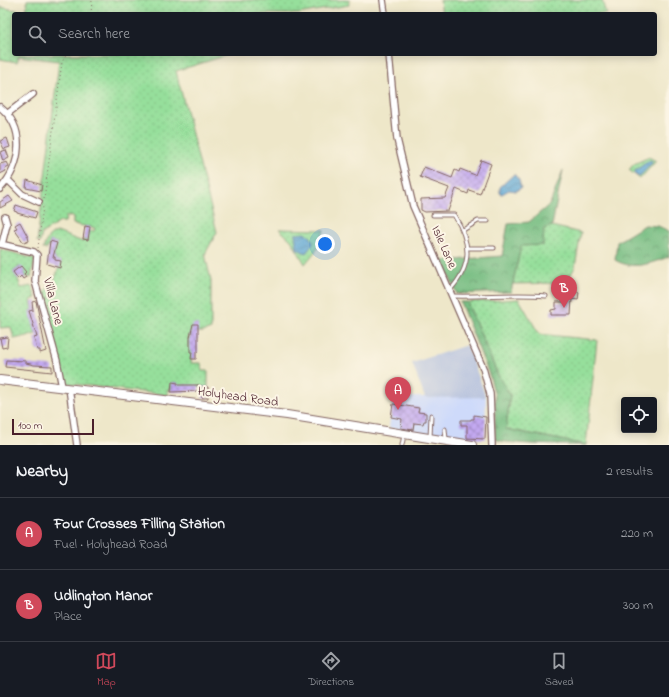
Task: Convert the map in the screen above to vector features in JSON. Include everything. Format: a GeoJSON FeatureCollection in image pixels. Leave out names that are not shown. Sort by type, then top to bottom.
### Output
{"type":"FeatureCollection","features":[{"type":"Feature","properties":{"kind":"main road","name":"Holyhead Road"},"geometry":{"type":"LineString","coordinates":[[0,380],[225,407],[472,445]]}},
{"type":"Feature","properties":{"kind":"street"},"geometry":{"type":"LineString","coordinates":[[383,0],[385,12]]}},
{"type":"Feature","properties":{"kind":"street","name":"Isle Lane"},"geometry":{"type":"LineString","coordinates":[[389,56],[397,139],[413,206],[483,368],[490,394],[492,445]]}},
{"type":"Feature","properties":{"kind":"street"},"geometry":{"type":"LineString","coordinates":[[7,114],[33,94]]}},
{"type":"Feature","properties":{"kind":"street"},"geometry":{"type":"LineString","coordinates":[[0,107],[7,114],[16,130],[19,146],[16,161],[8,180],[0,189]]}},
{"type":"Feature","properties":{"kind":"street"},"geometry":{"type":"LineString","coordinates":[[8,180],[28,197],[39,202]]}},
{"type":"Feature","properties":{"kind":"street"},"geometry":{"type":"LineString","coordinates":[[25,204],[28,197]]}},
{"type":"Feature","properties":{"kind":"street"},"geometry":{"type":"LineString","coordinates":[[6,217],[7,224],[1,244],[34,252],[38,255]]}},
{"type":"Feature","properties":{"kind":"street","name":"Villa Lane"},"geometry":{"type":"LineString","coordinates":[[38,255],[35,281],[65,388],[77,445]]}},
{"type":"Feature","properties":{"kind":"lane"},"geometry":{"type":"LineString","coordinates":[[432,215],[454,215],[463,230],[467,248],[463,273],[450,290]]}},
{"type":"Feature","properties":{"kind":"lane"},"geometry":{"type":"LineString","coordinates":[[463,230],[478,221],[488,221]]}},
{"type":"Feature","properties":{"kind":"lane"},"geometry":{"type":"LineString","coordinates":[[467,248],[494,248]]}},
{"type":"Feature","properties":{"kind":"lane"},"geometry":{"type":"LineString","coordinates":[[453,296],[478,297],[528,294],[546,296]]}},
{"type":"Feature","properties":{"kind":"lane"},"geometry":{"type":"LineString","coordinates":[[430,438],[431,415]]}},
{"type":"Feature","properties":{"kind":"lane"},"geometry":{"type":"LineString","coordinates":[[445,428],[446,441]]}},
{"type":"Feature","properties":{"kind":"lane"},"geometry":{"type":"LineString","coordinates":[[402,445],[404,434]]}},
{"type":"Feature","properties":{"kind":"path"},"geometry":{"type":"LineString","coordinates":[[91,12],[92,0]]}},
{"type":"Feature","properties":{"kind":"path"},"geometry":{"type":"LineString","coordinates":[[38,255],[62,62],[66,56]]}},
{"type":"Feature","properties":{"kind":"shaded area"},"geometry":{"type":"Polygon","coordinates":[[[467,345],[486,397],[425,398],[412,363],[467,345]]]}},
{"type":"Feature","properties":{"kind":"shaded area"},"geometry":{"type":"Polygon","coordinates":[[[393,397],[486,397],[485,439],[442,436],[389,428],[393,397]]]}},
{"type":"Feature","properties":{"kind":"green space"},"geometry":{"type":"Polygon","coordinates":[[[27,0],[349,0],[349,5],[309,12],[26,12],[27,0]]]}},
{"type":"Feature","properties":{"kind":"green space"},"geometry":{"type":"Polygon","coordinates":[[[440,0],[602,0],[605,12],[442,12],[440,0]]]}},
{"type":"Feature","properties":{"kind":"green space"},"geometry":{"type":"Polygon","coordinates":[[[0,7],[26,12],[12,12],[12,56],[19,56],[17,62],[0,59],[0,7]]]}},
{"type":"Feature","properties":{"kind":"green space"},"geometry":{"type":"Polygon","coordinates":[[[19,56],[225,56],[176,71],[217,232],[205,254],[211,281],[211,329],[203,332],[197,332],[191,328],[191,335],[188,337],[190,339],[190,351],[192,352],[191,363],[201,363],[202,371],[208,371],[208,387],[184,385],[177,389],[178,383],[172,382],[171,390],[168,390],[168,395],[65,383],[43,294],[49,287],[52,286],[61,262],[55,260],[55,257],[53,256],[57,243],[50,241],[47,249],[43,249],[45,243],[51,235],[57,232],[83,242],[83,239],[88,240],[89,231],[94,231],[95,228],[73,224],[73,217],[66,216],[65,222],[60,222],[42,233],[40,242],[37,242],[59,61],[19,56]]]}},
{"type":"Feature","properties":{"kind":"green space"},"geometry":{"type":"Polygon","coordinates":[[[649,157],[656,161],[640,179],[629,170],[634,164],[649,157]]]}},
{"type":"Feature","properties":{"kind":"green space"},"geometry":{"type":"Polygon","coordinates":[[[563,170],[552,226],[544,229],[543,245],[521,246],[511,292],[457,294],[442,261],[502,256],[508,224],[529,222],[550,204],[563,170]]]}},
{"type":"Feature","properties":{"kind":"green space"},"geometry":{"type":"Polygon","coordinates":[[[645,225],[658,226],[669,231],[669,257],[642,265],[629,265],[615,260],[617,242],[645,225]]]}},
{"type":"Feature","properties":{"kind":"green space"},"geometry":{"type":"Polygon","coordinates":[[[552,226],[581,233],[575,267],[566,283],[512,284],[521,245],[544,228],[552,226]]]}},
{"type":"Feature","properties":{"kind":"green space"},"geometry":{"type":"Polygon","coordinates":[[[279,229],[324,230],[318,248],[305,264],[291,240],[279,229]]]}},
{"type":"Feature","properties":{"kind":"green space"},"geometry":{"type":"Polygon","coordinates":[[[0,249],[35,259],[31,277],[26,277],[22,268],[19,267],[13,272],[18,279],[21,288],[32,286],[36,298],[31,300],[33,310],[30,311],[36,334],[14,339],[11,327],[0,328],[0,249]]]}},
{"type":"Feature","properties":{"kind":"green space"},"geometry":{"type":"Polygon","coordinates":[[[519,299],[539,334],[597,340],[586,445],[506,429],[510,395],[498,375],[467,302],[519,299]]]}},
{"type":"Feature","properties":{"kind":"green space"},"geometry":{"type":"Polygon","coordinates":[[[460,302],[467,302],[498,375],[510,395],[506,429],[586,445],[524,444],[495,439],[495,397],[490,377],[460,302]]]}},
{"type":"Feature","properties":{"kind":"water"},"geometry":{"type":"Polygon","coordinates":[[[650,160],[653,162],[639,177],[634,174],[636,170],[650,160]]]}},
{"type":"Feature","properties":{"kind":"water"},"geometry":{"type":"Polygon","coordinates":[[[514,174],[519,180],[521,188],[516,191],[509,190],[502,194],[500,193],[500,187],[514,174]]]}},
{"type":"Feature","properties":{"kind":"water"},"geometry":{"type":"Polygon","coordinates":[[[305,233],[311,237],[313,244],[306,253],[297,249],[295,234],[305,233]]]}},
{"type":"Feature","properties":{"kind":"building"},"geometry":{"type":"Polygon","coordinates":[[[7,138],[10,147],[4,149],[0,141],[7,138]]]}},
{"type":"Feature","properties":{"kind":"building"},"geometry":{"type":"Polygon","coordinates":[[[6,150],[9,158],[3,161],[0,152],[6,150]]]}},
{"type":"Feature","properties":{"kind":"building"},"geometry":{"type":"Polygon","coordinates":[[[481,160],[491,164],[480,194],[469,190],[468,194],[456,189],[448,211],[425,212],[421,210],[421,199],[445,198],[449,188],[420,177],[424,167],[452,178],[455,170],[459,172],[460,169],[475,175],[481,160]]]}},
{"type":"Feature","properties":{"kind":"building"},"geometry":{"type":"Polygon","coordinates":[[[7,162],[9,166],[5,168],[6,171],[0,174],[0,164],[7,162]]]}},
{"type":"Feature","properties":{"kind":"building"},"geometry":{"type":"Polygon","coordinates":[[[27,180],[42,185],[41,191],[26,188],[27,180]]]}},
{"type":"Feature","properties":{"kind":"building"},"geometry":{"type":"Polygon","coordinates":[[[9,196],[13,201],[0,208],[0,202],[9,196]]]}},
{"type":"Feature","properties":{"kind":"building"},"geometry":{"type":"Polygon","coordinates":[[[16,205],[37,212],[35,218],[14,211],[16,205]]]}},
{"type":"Feature","properties":{"kind":"building"},"geometry":{"type":"Polygon","coordinates":[[[20,222],[29,241],[24,243],[14,229],[17,228],[15,225],[20,222]]]}},
{"type":"Feature","properties":{"kind":"building"},"geometry":{"type":"Polygon","coordinates":[[[85,226],[90,227],[88,240],[83,239],[85,226]]]}},
{"type":"Feature","properties":{"kind":"building"},"geometry":{"type":"Polygon","coordinates":[[[50,241],[57,243],[53,257],[55,257],[55,260],[61,261],[60,268],[47,264],[50,241]]]}},
{"type":"Feature","properties":{"kind":"building"},"geometry":{"type":"Polygon","coordinates":[[[21,266],[26,272],[24,274],[26,277],[23,279],[21,276],[18,279],[13,272],[21,266]]]}},
{"type":"Feature","properties":{"kind":"building"},"geometry":{"type":"Polygon","coordinates":[[[564,291],[579,292],[578,300],[572,299],[571,315],[551,315],[551,310],[556,309],[556,302],[564,302],[564,291]]]}},
{"type":"Feature","properties":{"kind":"building"},"geometry":{"type":"Polygon","coordinates":[[[36,301],[46,351],[40,353],[40,350],[37,350],[34,338],[37,337],[29,311],[33,310],[32,302],[36,301]]]}},
{"type":"Feature","properties":{"kind":"building"},"geometry":{"type":"Polygon","coordinates":[[[193,324],[198,324],[198,352],[196,352],[196,359],[191,359],[192,352],[190,352],[190,337],[193,324]]]}},
{"type":"Feature","properties":{"kind":"building"},"geometry":{"type":"Polygon","coordinates":[[[8,337],[7,347],[2,348],[0,338],[8,337]]]}},
{"type":"Feature","properties":{"kind":"building"},"geometry":{"type":"Polygon","coordinates":[[[6,360],[26,361],[26,363],[34,365],[52,366],[52,372],[5,367],[6,360]]]}},
{"type":"Feature","properties":{"kind":"building"},"geometry":{"type":"Polygon","coordinates":[[[172,382],[178,383],[178,385],[199,385],[199,391],[171,392],[172,382]]]}},
{"type":"Feature","properties":{"kind":"building"},"geometry":{"type":"Polygon","coordinates":[[[202,387],[208,387],[208,398],[202,398],[202,387]]]}},
{"type":"Feature","properties":{"kind":"building"},"geometry":{"type":"Polygon","coordinates":[[[393,404],[419,408],[418,412],[426,413],[426,421],[424,421],[423,424],[414,423],[413,430],[401,428],[402,419],[391,417],[393,404]]]}},
{"type":"Feature","properties":{"kind":"building"},"geometry":{"type":"Polygon","coordinates":[[[474,415],[486,417],[485,439],[467,438],[467,425],[461,425],[461,420],[474,419],[474,415]]]}},
{"type":"Feature","properties":{"kind":"place","name":"Udlington Manor"},"geometry":{"type":"Point","coordinates":[564,308]}},
{"type":"Feature","properties":{"kind":"place","name":"Four Crosses Filling Station"},"geometry":{"type":"Point","coordinates":[398,410]}}]}
